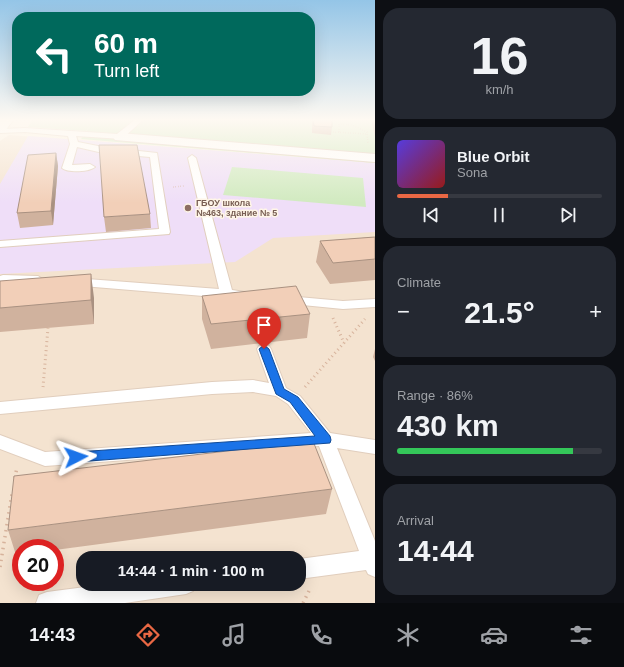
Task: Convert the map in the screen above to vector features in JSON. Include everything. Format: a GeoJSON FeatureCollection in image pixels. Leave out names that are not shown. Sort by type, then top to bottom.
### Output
{"type":"FeatureCollection","features":[{"type":"Feature","properties":{"kind":"street"},"geometry":{"type":"LineString","coordinates":[[243,147],[375,158]]}},
{"type":"Feature","properties":{"kind":"lane"},"geometry":{"type":"LineString","coordinates":[[72,147],[64,161],[67,168],[90,167]]}},
{"type":"Feature","properties":{"kind":"lane"},"geometry":{"type":"LineString","coordinates":[[0,244],[165,232],[154,154],[103,150],[89,147]]}},
{"type":"Feature","properties":{"kind":"lane"},"geometry":{"type":"LineString","coordinates":[[192,158],[226,294]]}},
{"type":"Feature","properties":{"kind":"lane"},"geometry":{"type":"LineString","coordinates":[[3,279],[48,281]]}},
{"type":"Feature","properties":{"kind":"lane"},"geometry":{"type":"LineString","coordinates":[[63,282],[131,285],[250,296]]}},
{"type":"Feature","properties":{"kind":"lane"},"geometry":{"type":"LineString","coordinates":[[273,298],[372,309]]}},
{"type":"Feature","properties":{"kind":"lane"},"geometry":{"type":"LineString","coordinates":[[264,349],[280,391]]}},
{"type":"Feature","properties":{"kind":"lane"},"geometry":{"type":"LineString","coordinates":[[0,408],[212,388],[252,386],[280,391],[294,400],[325,440],[373,563],[306,568]]}},
{"type":"Feature","properties":{"kind":"lane"},"geometry":{"type":"LineString","coordinates":[[0,442],[45,459],[325,440],[375,447]]}},
{"type":"Feature","properties":{"kind":"lane"},"geometry":{"type":"LineString","coordinates":[[47,603],[135,591]]}},
{"type":"Feature","properties":{"kind":"path"},"geometry":{"type":"LineString","coordinates":[[159,188],[199,185]]}},
{"type":"Feature","properties":{"kind":"path"},"geometry":{"type":"LineString","coordinates":[[327,304],[344,343]]}},
{"type":"Feature","properties":{"kind":"path"},"geometry":{"type":"LineString","coordinates":[[294,400],[372,309]]}},
{"type":"Feature","properties":{"kind":"path"},"geometry":{"type":"LineString","coordinates":[[42,404],[48,328]]}},
{"type":"Feature","properties":{"kind":"path"},"geometry":{"type":"LineString","coordinates":[[14,481],[19,450]]}},
{"type":"Feature","properties":{"kind":"path"},"geometry":{"type":"LineString","coordinates":[[0,567],[13,489]]}},
{"type":"Feature","properties":{"kind":"shaded area"},"geometry":{"type":"Polygon","coordinates":[[[0,147],[168,147],[375,163],[375,603],[0,603],[0,147]]]}},
{"type":"Feature","properties":{"kind":"shaded area","name":"ГБОУ школа №463, здание № 5"},"geometry":{"type":"Polygon","coordinates":[[[22,147],[171,147],[375,163],[375,232],[273,238],[235,262],[0,274],[0,184],[22,147]]]}},
{"type":"Feature","properties":{"kind":"green space"},"geometry":{"type":"Polygon","coordinates":[[[181,147],[375,147],[375,163],[181,147]]]}},
{"type":"Feature","properties":{"kind":"green space"},"geometry":{"type":"Polygon","coordinates":[[[232,167],[363,178],[366,207],[223,195],[232,167]]]}},
{"type":"Feature","properties":{"kind":"building"},"geometry":{"type":"Polygon","coordinates":[[[99,147],[137,147],[150,214],[104,217],[99,147]]]}},
{"type":"Feature","properties":{"kind":"building"},"geometry":{"type":"Polygon","coordinates":[[[56,153],[51,211],[17,213],[28,155],[56,153]]]}},
{"type":"Feature","properties":{"kind":"building"},"geometry":{"type":"Polygon","coordinates":[[[375,237],[375,259],[333,263],[320,241],[375,237]]]}},
{"type":"Feature","properties":{"kind":"building"},"geometry":{"type":"Polygon","coordinates":[[[91,274],[91,300],[0,308],[0,281],[91,274]]]}},
{"type":"Feature","properties":{"kind":"building"},"geometry":{"type":"Polygon","coordinates":[[[296,286],[310,314],[211,324],[202,296],[296,286]]]}},
{"type":"Feature","properties":{"kind":"building"},"geometry":{"type":"Polygon","coordinates":[[[313,441],[332,489],[8,530],[14,476],[313,441]]]}},
{"type":"Feature","properties":{"kind":"place","name":"ГБОУ школа №463, здание № 5"},"geometry":{"type":"Point","coordinates":[188,208]}},
{"type":"Feature","properties":{"kind":"route"},"geometry":{"type":"LineString","coordinates":[[76,457],[325,440],[294,400],[280,391],[264,349]]}}]}
